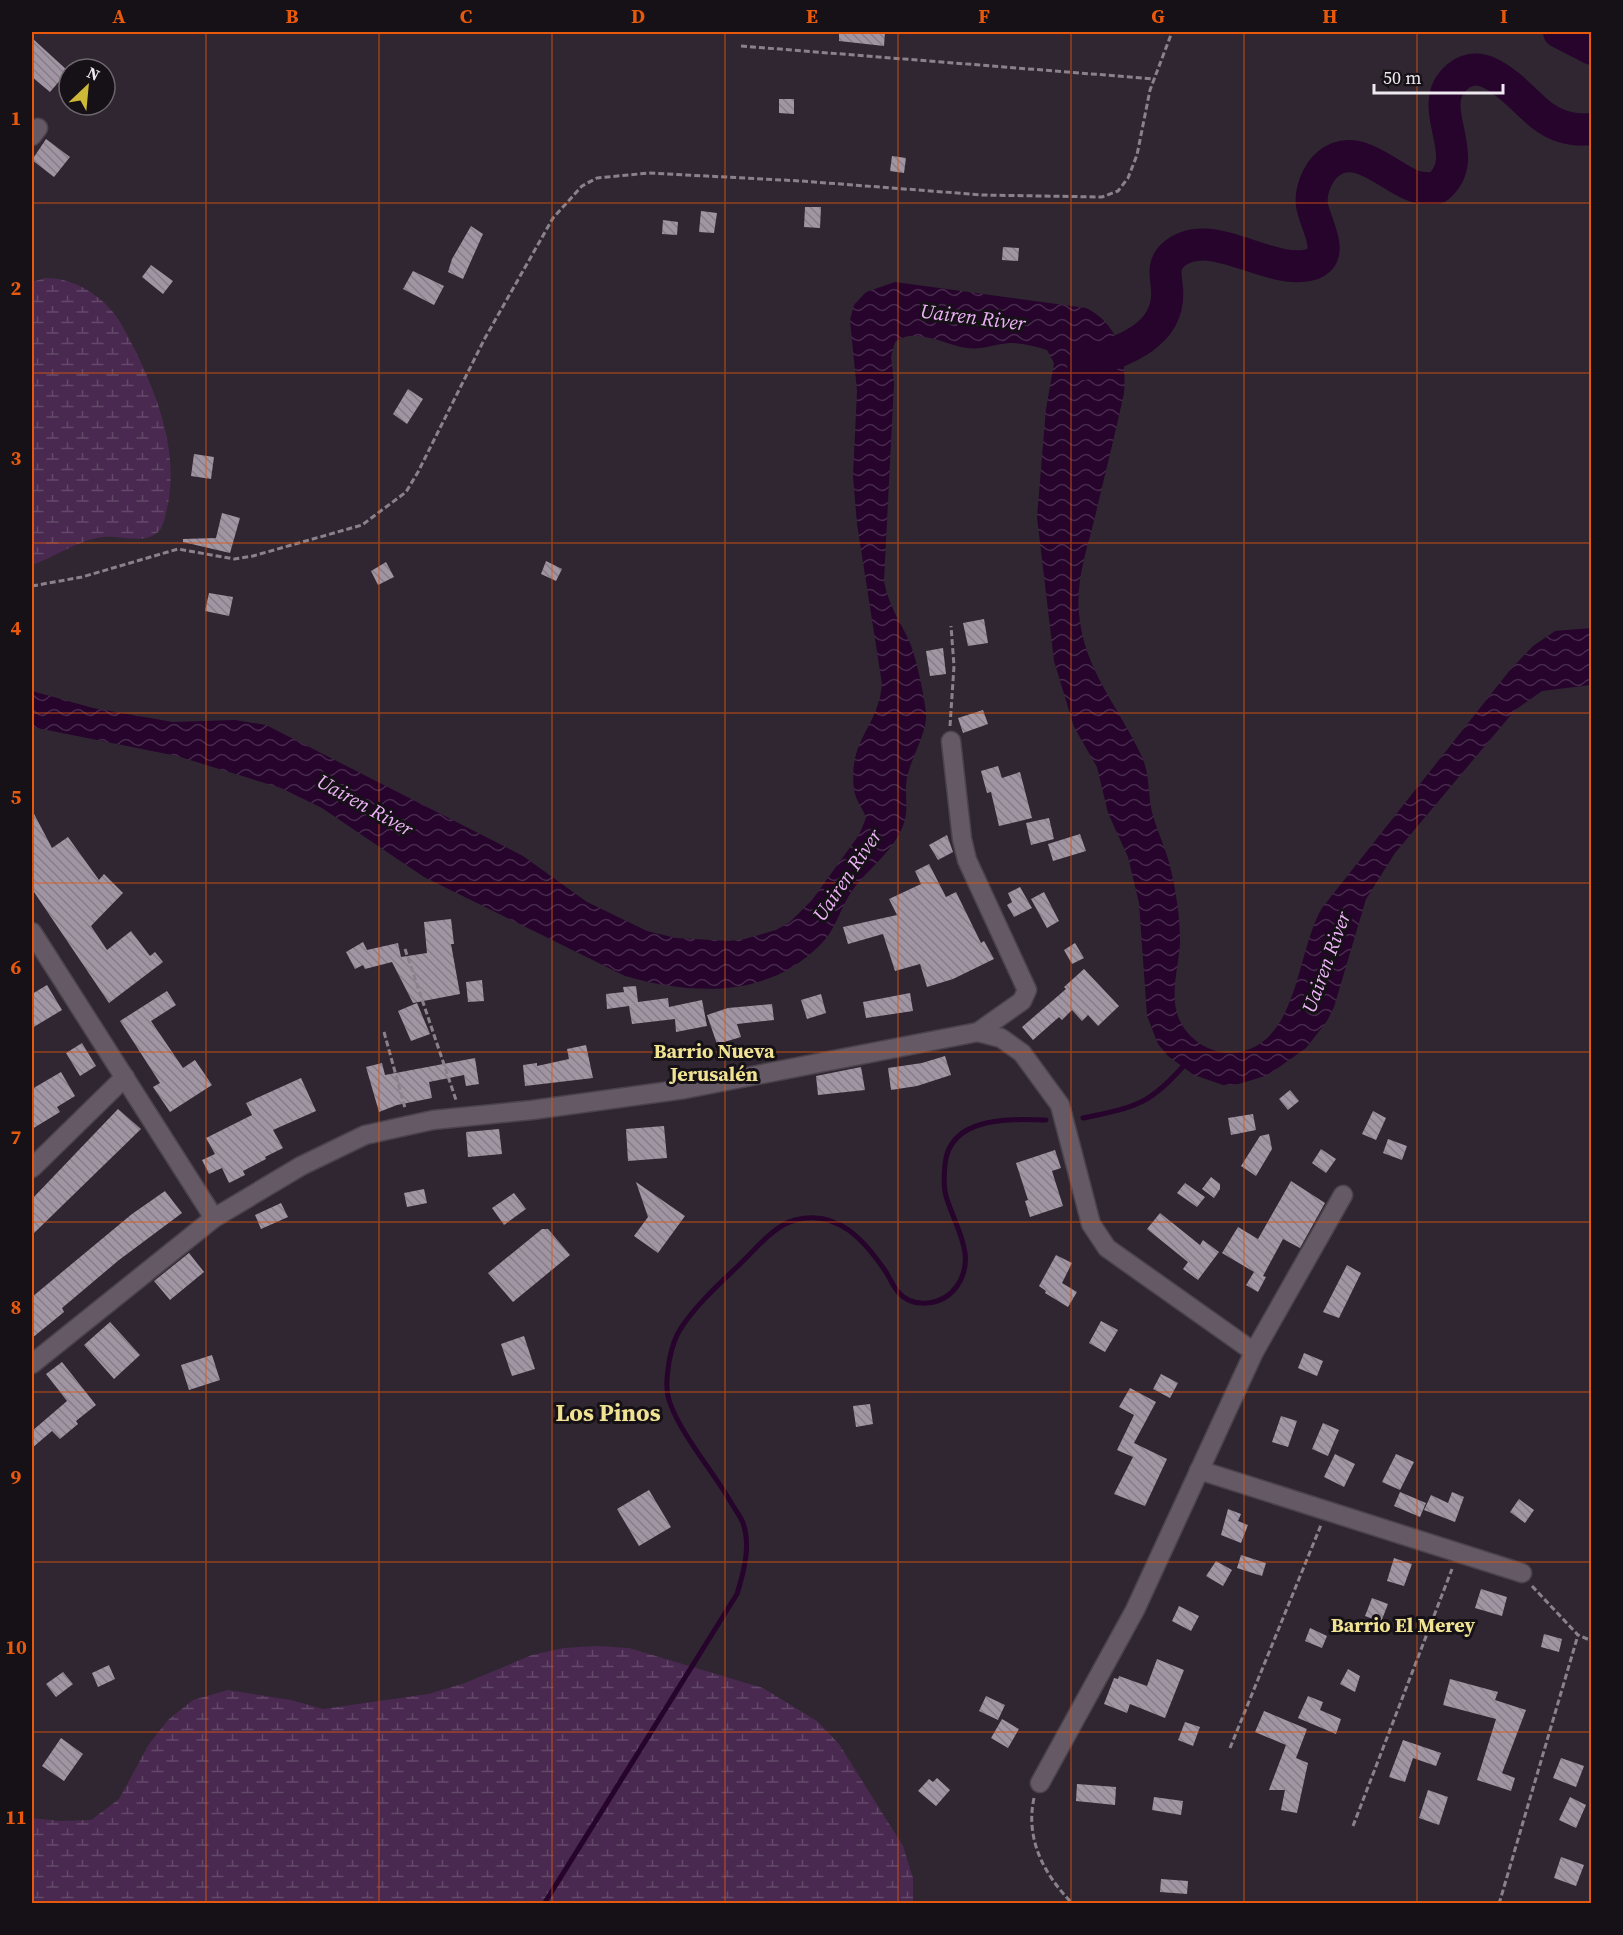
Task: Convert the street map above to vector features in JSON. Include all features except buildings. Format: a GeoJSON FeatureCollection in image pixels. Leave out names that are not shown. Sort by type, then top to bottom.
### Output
{"type":"FeatureCollection","features":[{"type":"Feature","properties":{"kind":"street"},"geometry":{"type":"LineString","coordinates":[[32,1364],[214,1218],[338,1147],[365,1135],[409,1124],[685,1089],[978,1032],[1022,1001],[1027,990],[967,860],[962,839],[951,741]]}},
{"type":"Feature","properties":{"kind":"street"},"geometry":{"type":"LineString","coordinates":[[35,944],[125,1077],[214,1218]]}},
{"type":"Feature","properties":{"kind":"street"},"geometry":{"type":"LineString","coordinates":[[978,1032],[1001,1038],[1022,1053],[1060,1105],[1091,1224],[1107,1248],[1254,1352]]}},
{"type":"Feature","properties":{"kind":"street"},"geometry":{"type":"LineString","coordinates":[[32,1168],[125,1077]]}},
{"type":"Feature","properties":{"kind":"street"},"geometry":{"type":"LineString","coordinates":[[1040,1783],[1135,1610],[1254,1352],[1343,1195]]}},
{"type":"Feature","properties":{"kind":"street"},"geometry":{"type":"LineString","coordinates":[[1199,1470],[1522,1573]]}},
{"type":"Feature","properties":{"kind":"path"},"geometry":{"type":"LineString","coordinates":[[32,586],[82,577],[164,551],[178,549],[234,559],[253,556],[362,525],[406,492],[485,338],[553,218],[582,186],[597,178],[649,173],[801,181],[982,195],[1102,197],[1118,191],[1128,178],[1137,155],[1155,79],[1172,32]]}},
{"type":"Feature","properties":{"kind":"path"},"geometry":{"type":"LineString","coordinates":[[741,46],[1155,79]]}},
{"type":"Feature","properties":{"kind":"path"},"geometry":{"type":"LineString","coordinates":[[951,626],[954,666],[950,708],[951,741]]}},
{"type":"Feature","properties":{"kind":"path"},"geometry":{"type":"LineString","coordinates":[[405,949],[462,1117]]}},
{"type":"Feature","properties":{"kind":"path"},"geometry":{"type":"LineString","coordinates":[[384,1032],[409,1124]]}},
{"type":"Feature","properties":{"kind":"path"},"geometry":{"type":"LineString","coordinates":[[1230,1748],[1327,1511]]}},
{"type":"Feature","properties":{"kind":"path"},"geometry":{"type":"LineString","coordinates":[[1353,1826],[1458,1553]]}},
{"type":"Feature","properties":{"kind":"path"},"geometry":{"type":"LineString","coordinates":[[1522,1573],[1578,1635],[1592,1641]]}},
{"type":"Feature","properties":{"kind":"path"},"geometry":{"type":"LineString","coordinates":[[1499,1904],[1578,1635]]}},
{"type":"Feature","properties":{"kind":"path"},"geometry":{"type":"LineString","coordinates":[[1040,1783],[1032,1806],[1031,1820],[1037,1852],[1046,1870],[1073,1904]]}},
{"type":"Feature","properties":{"kind":"green space"},"geometry":{"type":"Polygon","coordinates":[[[45,278],[64,280],[82,287],[98,297],[122,325],[151,386],[164,424],[170,464],[170,484],[164,520],[160,530],[154,535],[141,539],[103,537],[94,539],[32,565],[32,282],[45,278]]]}},
{"type":"Feature","properties":{"kind":"green space"},"geometry":{"type":"Polygon","coordinates":[[[596,1646],[629,1648],[763,1688],[817,1721],[839,1744],[903,1846],[913,1878],[913,1903],[32,1903],[32,1818],[60,1821],[91,1820],[119,1799],[149,1744],[168,1720],[193,1700],[228,1690],[291,1700],[323,1709],[428,1694],[465,1683],[532,1655],[563,1648],[596,1646]]]}},
{"type":"Feature","properties":{"kind":"water","name":"Uairen River"},"geometry":{"type":"Polygon","coordinates":[[[895,282],[1086,308],[1106,323],[1118,344],[1124,368],[1124,393],[1082,567],[1079,614],[1082,634],[1095,671],[1145,765],[1152,811],[1170,866],[1177,904],[1180,942],[1175,991],[1176,1010],[1191,1037],[1208,1048],[1229,1053],[1239,1052],[1250,1049],[1266,1039],[1279,1024],[1288,1006],[1314,925],[1322,908],[1510,670],[1533,646],[1555,631],[1591,628],[1591,685],[1542,691],[1515,710],[1395,853],[1366,899],[1334,1007],[1327,1021],[1306,1048],[1268,1075],[1239,1084],[1223,1085],[1194,1075],[1168,1056],[1158,1044],[1147,1016],[1139,903],[1128,857],[1108,813],[1097,767],[1074,727],[1054,661],[1037,517],[1046,409],[1054,363],[1047,350],[1038,347],[1010,343],[967,348],[921,336],[903,338],[895,342],[891,357],[894,383],[884,581],[892,606],[915,658],[924,698],[926,722],[907,778],[905,818],[900,833],[888,851],[852,891],[834,926],[820,945],[799,963],[777,975],[753,984],[702,989],[676,987],[625,976],[424,877],[322,808],[281,788],[177,756],[32,727],[32,691],[93,708],[173,722],[235,720],[266,725],[523,856],[587,902],[647,931],[676,938],[729,941],[776,930],[790,922],[812,900],[859,835],[866,818],[855,793],[853,772],[855,757],[875,712],[882,684],[857,524],[853,476],[857,391],[850,320],[854,305],[866,292],[895,282]]]}},
{"type":"Feature","properties":{"kind":"waterway"},"geometry":{"type":"LineString","coordinates":[[1559,32],[1592,49]]}},
{"type":"Feature","properties":{"kind":"waterway"},"geometry":{"type":"LineString","coordinates":[[1083,364],[1126,348],[1151,331],[1160,320],[1166,306],[1167,263],[1173,255],[1187,247],[1204,244],[1221,247],[1293,266],[1309,265],[1318,261],[1324,247],[1312,205],[1312,194],[1321,172],[1328,164],[1339,158],[1350,156],[1361,158],[1414,186],[1437,188],[1447,176],[1452,163],[1452,149],[1444,106],[1446,93],[1453,81],[1465,72],[1477,70],[1489,73],[1513,89],[1544,117],[1561,126],[1573,129],[1592,129]]}},
{"type":"Feature","properties":{"kind":"waterway"},"geometry":{"type":"LineString","coordinates":[[1083,1118],[1116,1111],[1141,1102],[1162,1088],[1186,1063]]}},
{"type":"Feature","properties":{"kind":"waterway"},"geometry":{"type":"LineString","coordinates":[[544,1904],[737,1594],[742,1576],[746,1558],[743,1523],[681,1427],[668,1398],[669,1362],[681,1328],[708,1295],[779,1227],[795,1220],[810,1218],[824,1219],[849,1230],[869,1249],[896,1290],[905,1298],[920,1303],[929,1303],[945,1297],[957,1286],[963,1275],[965,1263],[962,1241],[944,1188],[945,1164],[949,1148],[958,1137],[984,1124],[1000,1121],[1046,1120]]}},
{"type":"Feature","properties":{"kind":"district","name":"Barrio Nueva Jerusalén"},"geometry":{"type":"Point","coordinates":[714,1062]}},
{"type":"Feature","properties":{"kind":"district","name":"Los Pinos"},"geometry":{"type":"Point","coordinates":[608,1412]}},
{"type":"Feature","properties":{"kind":"district","name":"Barrio El Merey"},"geometry":{"type":"Point","coordinates":[1403,1625]}}]}
